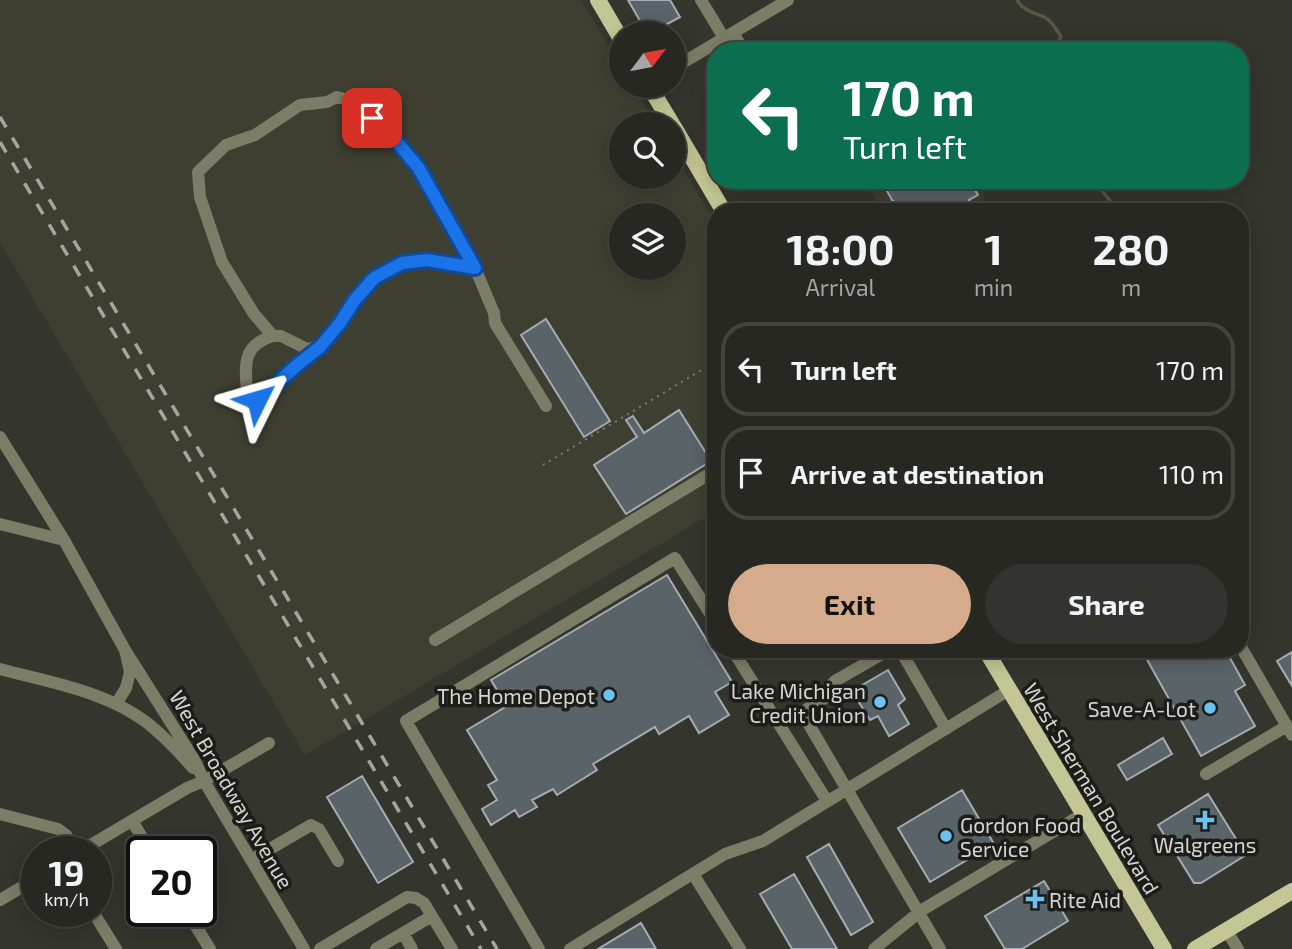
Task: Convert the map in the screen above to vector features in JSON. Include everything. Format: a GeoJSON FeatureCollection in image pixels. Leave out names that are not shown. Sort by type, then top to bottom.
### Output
{"type":"FeatureCollection","features":[{"type":"Feature","properties":{"kind":"main road"},"geometry":{"type":"LineString","coordinates":[[598,0],[610,21]]}},
{"type":"Feature","properties":{"kind":"main road"},"geometry":{"type":"LineString","coordinates":[[686,148],[707,183]]}},
{"type":"Feature","properties":{"kind":"main road","name":"West Sherman Boulevard"},"geometry":{"type":"LineString","coordinates":[[990,658],[1164,949]]}},
{"type":"Feature","properties":{"kind":"main road"},"geometry":{"type":"LineString","coordinates":[[1195,949],[1292,891]]}},
{"type":"Feature","properties":{"kind":"street"},"geometry":{"type":"LineString","coordinates":[[701,0],[735,42]]}},
{"type":"Feature","properties":{"kind":"street"},"geometry":{"type":"LineString","coordinates":[[718,42],[780,2]]}},
{"type":"Feature","properties":{"kind":"street"},"geometry":{"type":"LineString","coordinates":[[686,61],[707,49]]}},
{"type":"Feature","properties":{"kind":"street"},"geometry":{"type":"LineString","coordinates":[[273,336],[254,314],[222,262],[200,197],[198,172],[226,145],[255,135],[300,105],[327,102],[337,97],[353,102],[391,135],[418,167],[475,268],[494,313],[495,323],[546,406]]}},
{"type":"Feature","properties":{"kind":"street"},"geometry":{"type":"LineString","coordinates":[[320,347],[307,349],[282,336],[262,339],[250,349],[245,365],[247,392],[257,400],[320,347],[374,278],[402,263],[427,260],[475,268]]}},
{"type":"Feature","properties":{"kind":"street","name":"West Broadway Avenue"},"geometry":{"type":"LineString","coordinates":[[0,437],[64,540],[125,650],[195,761],[204,781],[304,949]]}},
{"type":"Feature","properties":{"kind":"street"},"geometry":{"type":"LineString","coordinates":[[435,640],[707,475]]}},
{"type":"Feature","properties":{"kind":"street"},"geometry":{"type":"LineString","coordinates":[[0,524],[64,540]]}},
{"type":"Feature","properties":{"kind":"street"},"geometry":{"type":"LineString","coordinates":[[540,949],[405,721],[676,558],[707,608]]}},
{"type":"Feature","properties":{"kind":"street","name":"West Broadway Avenue"},"geometry":{"type":"LineString","coordinates":[[116,704],[126,688],[130,672],[125,650]]}},
{"type":"Feature","properties":{"kind":"street"},"geometry":{"type":"LineString","coordinates":[[738,658],[827,802]]}},
{"type":"Feature","properties":{"kind":"street"},"geometry":{"type":"LineString","coordinates":[[875,658],[835,681],[825,698],[807,709],[804,716],[940,949]]}},
{"type":"Feature","properties":{"kind":"street"},"geometry":{"type":"LineString","coordinates":[[905,658],[946,729]]}},
{"type":"Feature","properties":{"kind":"street"},"geometry":{"type":"LineString","coordinates":[[1206,774],[1290,730],[1247,658]]}},
{"type":"Feature","properties":{"kind":"street"},"geometry":{"type":"LineString","coordinates":[[0,669],[82,691],[116,704],[146,722],[170,743],[204,781]]}},
{"type":"Feature","properties":{"kind":"street"},"geometry":{"type":"LineString","coordinates":[[570,949],[725,854],[762,841],[1009,690]]}},
{"type":"Feature","properties":{"kind":"street"},"geometry":{"type":"LineString","coordinates":[[105,836],[269,743]]}},
{"type":"Feature","properties":{"kind":"street"},"geometry":{"type":"LineString","coordinates":[[0,814],[58,829],[67,836]]}},
{"type":"Feature","properties":{"kind":"street"},"geometry":{"type":"LineString","coordinates":[[874,949],[918,912],[1083,814]]}},
{"type":"Feature","properties":{"kind":"street"},"geometry":{"type":"LineString","coordinates":[[132,821],[141,836]]}},
{"type":"Feature","properties":{"kind":"street"},"geometry":{"type":"LineString","coordinates":[[251,860],[311,825],[319,829],[338,861]]}},
{"type":"Feature","properties":{"kind":"street"},"geometry":{"type":"LineString","coordinates":[[693,874],[740,949]]}},
{"type":"Feature","properties":{"kind":"street"},"geometry":{"type":"LineString","coordinates":[[0,900],[21,888]]}},
{"type":"Feature","properties":{"kind":"street"},"geometry":{"type":"LineString","coordinates":[[320,949],[407,897],[421,900],[452,949]]}},
{"type":"Feature","properties":{"kind":"street"},"geometry":{"type":"LineString","coordinates":[[376,949],[432,916]]}},
{"type":"Feature","properties":{"kind":"street"},"geometry":{"type":"LineString","coordinates":[[102,927],[116,949]]}},
{"type":"Feature","properties":{"kind":"street"},"geometry":{"type":"LineString","coordinates":[[196,927],[210,949]]}},
{"type":"Feature","properties":{"kind":"street"},"geometry":{"type":"LineString","coordinates":[[1226,930],[1238,949]]}},
{"type":"Feature","properties":{"kind":"street"},"geometry":{"type":"LineString","coordinates":[[403,933],[412,949]]}},
{"type":"Feature","properties":{"kind":"path"},"geometry":{"type":"LineString","coordinates":[[543,465],[705,368]]}},
{"type":"Feature","properties":{"kind":"shaded area"},"geometry":{"type":"Polygon","coordinates":[[[0,0],[581,0],[609,46],[609,98],[640,98],[649,112],[609,112],[609,189],[686,189],[686,174],[707,209],[707,516],[305,755],[0,243],[0,0]]]}},
{"type":"Feature","properties":{"kind":"shaded area"},"geometry":{"type":"Polygon","coordinates":[[[869,189],[983,189],[986,203],[878,203],[869,189]]]}},
{"type":"Feature","properties":{"kind":"building"},"geometry":{"type":"Polygon","coordinates":[[[628,0],[670,0],[680,17],[673,21],[640,21],[628,0]]]}},
{"type":"Feature","properties":{"kind":"building"},"geometry":{"type":"Polygon","coordinates":[[[886,189],[974,189],[978,195],[969,200],[971,203],[896,203],[886,189]]]}},
{"type":"Feature","properties":{"kind":"building"},"geometry":{"type":"Polygon","coordinates":[[[546,319],[610,421],[584,437],[521,335],[546,319]]]}},
{"type":"Feature","properties":{"kind":"building"},"geometry":{"type":"Polygon","coordinates":[[[679,410],[707,455],[707,463],[626,514],[594,465],[637,437],[626,420],[633,416],[644,433],[679,410]]]}},
{"type":"Feature","properties":{"kind":"building","name":"The Home Depot"},"geometry":{"type":"Polygon","coordinates":[[[667,575],[707,641],[707,658],[717,658],[732,682],[715,692],[729,715],[699,733],[689,716],[659,734],[655,727],[593,764],[597,770],[557,795],[553,789],[532,800],[537,807],[519,817],[515,810],[491,825],[482,809],[497,800],[488,785],[497,780],[467,730],[507,706],[491,680],[667,575]]]}},
{"type":"Feature","properties":{"kind":"building"},"geometry":{"type":"Polygon","coordinates":[[[1292,652],[1292,686],[1277,661],[1292,652]]]}},
{"type":"Feature","properties":{"kind":"building","name":"Save-A-Lot"},"geometry":{"type":"Polygon","coordinates":[[[1146,658],[1230,658],[1245,685],[1235,691],[1255,726],[1201,756],[1146,658]]]}},
{"type":"Feature","properties":{"kind":"building","name":"Lake Michigan Credit Union"},"geometry":{"type":"Polygon","coordinates":[[[888,670],[905,699],[898,705],[909,724],[889,736],[878,716],[870,720],[852,691],[888,670]]]}},
{"type":"Feature","properties":{"kind":"building"},"geometry":{"type":"Polygon","coordinates":[[[1163,738],[1172,754],[1127,780],[1118,765],[1163,738]]]}},
{"type":"Feature","properties":{"kind":"building"},"geometry":{"type":"Polygon","coordinates":[[[362,776],[413,862],[378,883],[327,797],[362,776]]]}},
{"type":"Feature","properties":{"kind":"building","name":"Gordon Food Service"},"geometry":{"type":"Polygon","coordinates":[[[962,790],[994,844],[930,882],[898,828],[962,790]]]}},
{"type":"Feature","properties":{"kind":"building","name":"Walgreens"},"geometry":{"type":"Polygon","coordinates":[[[1208,794],[1246,855],[1201,883],[1194,883],[1158,825],[1208,794]]]}},
{"type":"Feature","properties":{"kind":"building"},"geometry":{"type":"Polygon","coordinates":[[[829,844],[873,922],[851,935],[807,857],[829,844]]]}},
{"type":"Feature","properties":{"kind":"building"},"geometry":{"type":"Polygon","coordinates":[[[794,874],[837,949],[792,949],[760,894],[794,874]]]}},
{"type":"Feature","properties":{"kind":"building","name":"Rite Aid"},"geometry":{"type":"Polygon","coordinates":[[[1044,881],[1068,921],[1022,949],[1005,949],[985,916],[1044,881]]]}},
{"type":"Feature","properties":{"kind":"building"},"geometry":{"type":"Polygon","coordinates":[[[641,923],[656,949],[598,949],[641,923]]]}},
{"type":"Feature","properties":{"kind":"waterway"},"geometry":{"type":"LineString","coordinates":[[1017,0],[1027,10],[1048,19],[1061,37],[1058,42]]}},
{"type":"Feature","properties":{"kind":"waterway"},"geometry":{"type":"LineString","coordinates":[[1101,189],[1112,203]]}},
{"type":"Feature","properties":{"kind":"railway"},"geometry":{"type":"LineString","coordinates":[[0,117],[497,949]]}},
{"type":"Feature","properties":{"kind":"railway"},"geometry":{"type":"LineString","coordinates":[[0,142],[481,949]]}},
{"type":"Feature","properties":{"kind":"place","name":"The Home Depot"},"geometry":{"type":"Point","coordinates":[609,695]}},
{"type":"Feature","properties":{"kind":"place","name":"Lake Michigan Credit Union"},"geometry":{"type":"Point","coordinates":[880,702]}},
{"type":"Feature","properties":{"kind":"place","name":"Save-A-Lot"},"geometry":{"type":"Point","coordinates":[1210,708]}},
{"type":"Feature","properties":{"kind":"place","name":"Walgreens"},"geometry":{"type":"Point","coordinates":[1205,820]}},
{"type":"Feature","properties":{"kind":"place","name":"Gordon Food Service"},"geometry":{"type":"Point","coordinates":[946,836]}},
{"type":"Feature","properties":{"kind":"place","name":"Rite Aid"},"geometry":{"type":"Point","coordinates":[1035,899]}},
{"type":"Feature","properties":{"kind":"route"},"geometry":{"type":"LineString","coordinates":[[257,400],[320,347],[374,278],[402,263],[427,260],[475,268],[418,167],[391,135],[372,118]]}}]}
